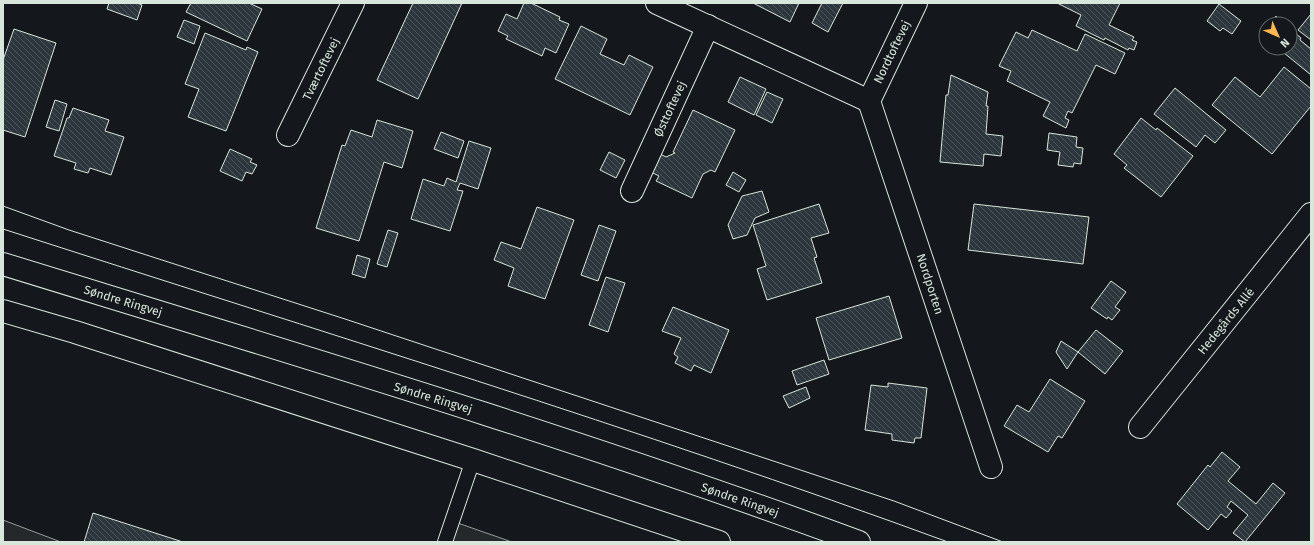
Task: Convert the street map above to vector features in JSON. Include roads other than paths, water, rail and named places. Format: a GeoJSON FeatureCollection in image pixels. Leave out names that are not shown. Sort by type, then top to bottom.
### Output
{"type":"FeatureCollection","features":[{"type":"Feature","properties":{"kind":"main road","name":"Tværtoftevej"},"geometry":{"type":"LineString","coordinates":[[288,135],[353,3]]}},
{"type":"Feature","properties":{"kind":"main road"},"geometry":{"type":"LineString","coordinates":[[657,3],[869,101]]}},
{"type":"Feature","properties":{"kind":"main road","name":"Nordtoftevej"},"geometry":{"type":"LineString","coordinates":[[869,101],[916,3]]}},
{"type":"Feature","properties":{"kind":"main road","name":"Østtoftevej"},"geometry":{"type":"LineString","coordinates":[[632,191],[708,26]]}},
{"type":"Feature","properties":{"kind":"main road","name":"Nordporten"},"geometry":{"type":"LineString","coordinates":[[869,101],[991,467]]}},
{"type":"Feature","properties":{"kind":"main road","name":"Hedegårds Allé"},"geometry":{"type":"LineString","coordinates":[[1140,427],[1311,214]]}},
{"type":"Feature","properties":{"kind":"main road","name":"Søndre Ringvej"},"geometry":{"type":"LineString","coordinates":[[3,264],[467,408],[766,508],[859,542]]}},
{"type":"Feature","properties":{"kind":"main road"},"geometry":{"type":"LineString","coordinates":[[3,311],[74,332],[473,460],[719,542]]}},
{"type":"Feature","properties":{"kind":"lane"},"geometry":{"type":"LineString","coordinates":[[445,542],[473,460]]}},
{"type":"Feature","properties":{"kind":"tram line"},"geometry":{"type":"LineString","coordinates":[[3,206],[69,230],[345,319],[894,501],[1003,542]]}},
{"type":"Feature","properties":{"kind":"tram line"},"geometry":{"type":"LineString","coordinates":[[3,229],[477,381],[714,459],[948,542]]}}]}
